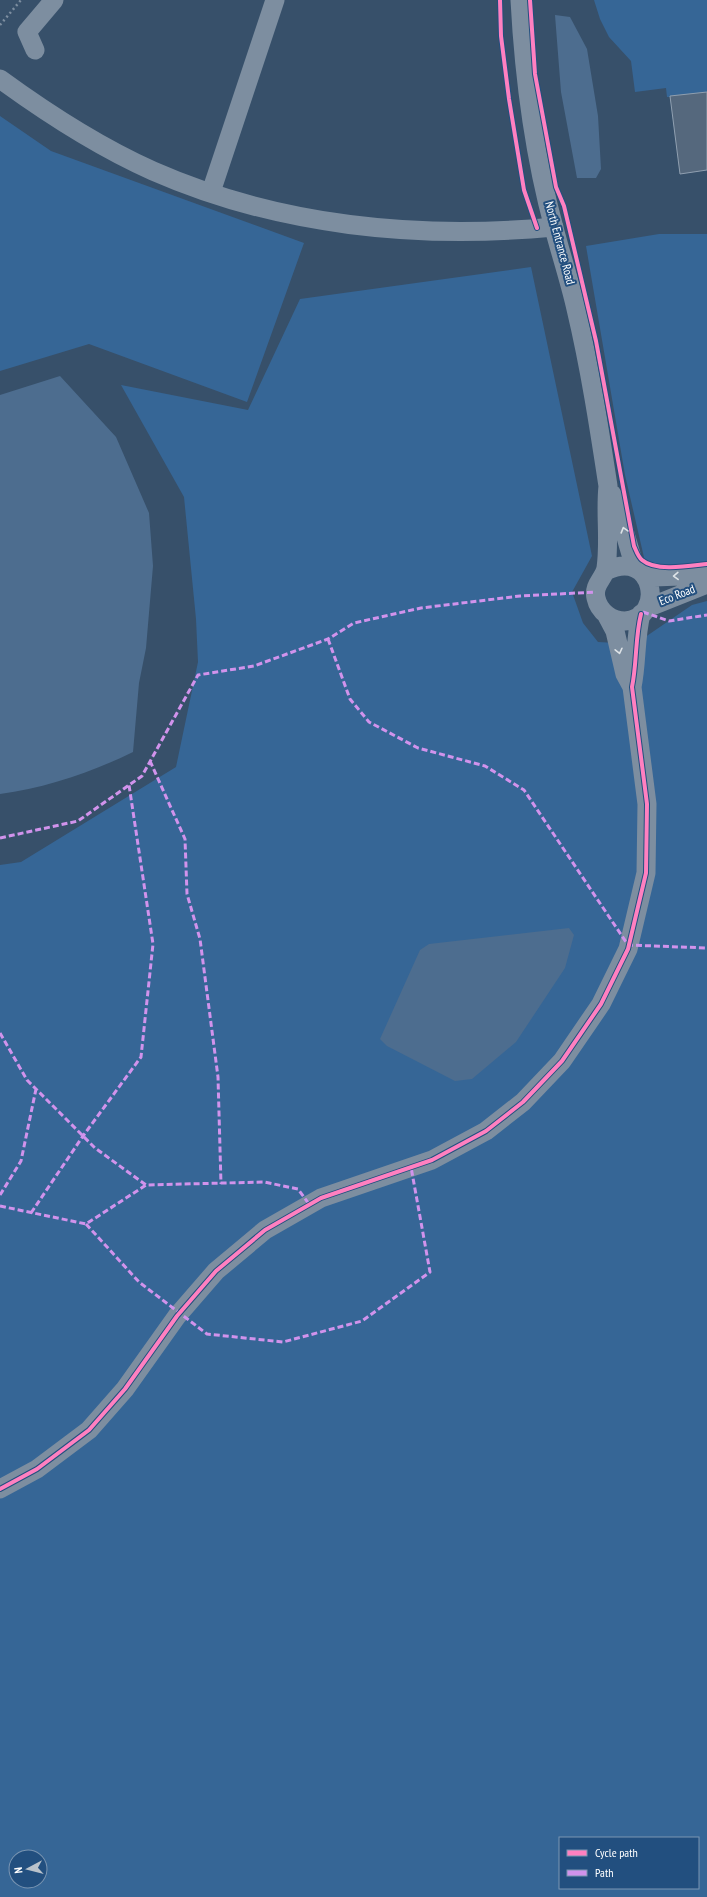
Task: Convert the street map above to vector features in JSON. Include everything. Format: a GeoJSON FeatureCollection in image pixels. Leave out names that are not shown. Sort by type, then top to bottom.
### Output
{"type":"FeatureCollection","features":[{"type":"Feature","properties":{"kind":"street"},"geometry":{"type":"LineString","coordinates":[[35,50],[28,32],[54,0]]}},
{"type":"Feature","properties":{"kind":"street"},"geometry":{"type":"LineString","coordinates":[[211,192],[275,0]]}},
{"type":"Feature","properties":{"kind":"street","name":"North Entrance Road"},"geometry":{"type":"LineString","coordinates":[[520,0],[532,123],[554,227],[567,271],[585,350],[608,486]]}},
{"type":"Feature","properties":{"kind":"street"},"geometry":{"type":"LineString","coordinates":[[0,79],[67,125],[152,170],[211,192],[272,210],[325,221],[378,228],[424,231],[530,229],[554,227]]}},
{"type":"Feature","properties":{"kind":"street"},"geometry":{"type":"LineString","coordinates":[[606,571],[608,543],[606,504],[608,486]]}},
{"type":"Feature","properties":{"kind":"street"},"geometry":{"type":"LineString","coordinates":[[0,1489],[37,1469],[89,1430],[125,1389],[177,1316],[216,1271],[265,1230],[321,1198],[432,1160],[486,1131],[523,1102],[562,1060],[601,1004],[628,949],[646,873],[647,804],[632,687],[635,671],[638,628],[650,599],[651,589],[639,571],[616,503],[608,486]]}},
{"type":"Feature","properties":{"kind":"street"},"geometry":{"type":"LineString","coordinates":[[632,687],[625,674],[615,631],[596,598],[596,588],[598,581],[606,571],[616,566],[626,565],[639,571]]}},
{"type":"Feature","properties":{"kind":"street","name":"Eco Road"},"geometry":{"type":"LineString","coordinates":[[639,571],[654,577],[707,575]]}},
{"type":"Feature","properties":{"kind":"street","name":"Eco Road"},"geometry":{"type":"LineString","coordinates":[[644,611],[707,584]]}},
{"type":"Feature","properties":{"kind":"street"},"geometry":{"type":"LineString","coordinates":[[606,614],[614,619],[626,621],[635,618],[644,611]]}},
{"type":"Feature","properties":{"kind":"path"},"geometry":{"type":"LineString","coordinates":[[0,25],[21,0]]}},
{"type":"Feature","properties":{"kind":"shaded area"},"geometry":{"type":"Polygon","coordinates":[[[594,0],[707,0],[707,170],[680,174],[670,97],[667,97],[666,88],[635,92],[631,61],[609,37],[600,19],[594,0]]]}},
{"type":"Feature","properties":{"kind":"shaded area"},"geometry":{"type":"Polygon","coordinates":[[[555,15],[570,17],[587,49],[598,116],[601,169],[596,178],[577,178],[561,92],[555,15]]]}},
{"type":"Feature","properties":{"kind":"shaded area"},"geometry":{"type":"Polygon","coordinates":[[[0,116],[51,151],[304,243],[247,402],[89,344],[0,371],[0,116]]]}},
{"type":"Feature","properties":{"kind":"shaded area"},"geometry":{"type":"Polygon","coordinates":[[[659,234],[707,234],[707,565],[646,566],[625,475],[586,246],[659,234]]]}},
{"type":"Feature","properties":{"kind":"shaded area"},"geometry":{"type":"Polygon","coordinates":[[[531,267],[592,556],[572,592],[583,623],[598,642],[635,644],[692,605],[707,601],[707,1897],[0,1897],[0,865],[21,862],[176,767],[198,662],[196,619],[184,497],[121,385],[248,410],[300,299],[531,267]]]}},
{"type":"Feature","properties":{"kind":"shaded area"},"geometry":{"type":"Polygon","coordinates":[[[60,376],[116,437],[149,513],[153,566],[146,648],[139,683],[133,752],[68,778],[34,788],[0,794],[0,395],[60,376]]]}},
{"type":"Feature","properties":{"kind":"shaded area"},"geometry":{"type":"Polygon","coordinates":[[[569,928],[574,935],[565,968],[516,1042],[472,1079],[455,1081],[387,1046],[380,1039],[420,950],[429,944],[569,928]]]}},
{"type":"Feature","properties":{"kind":"building"},"geometry":{"type":"Polygon","coordinates":[[[707,92],[707,170],[680,174],[670,96],[707,92]]]}},
{"type":"Feature","properties":{"kind":"marked path"},"geometry":{"type":"LineString","coordinates":[[0,838],[78,821],[142,776],[198,675],[254,666],[328,639],[354,623],[421,608],[520,596],[596,592]]}},
{"type":"Feature","properties":{"kind":"marked path"},"geometry":{"type":"LineString","coordinates":[[643,612],[669,621],[707,615]]}},
{"type":"Feature","properties":{"kind":"marked path"},"geometry":{"type":"LineString","coordinates":[[328,639],[350,699],[369,722],[418,748],[485,766],[524,790],[628,945],[707,948]]}},
{"type":"Feature","properties":{"kind":"marked path"},"geometry":{"type":"LineString","coordinates":[[150,761],[185,839],[187,894],[200,939],[218,1077],[221,1184]]}},
{"type":"Feature","properties":{"kind":"marked path"},"geometry":{"type":"LineString","coordinates":[[31,1213],[83,1136],[141,1057],[153,944],[129,785]]}},
{"type":"Feature","properties":{"kind":"marked path"},"geometry":{"type":"LineString","coordinates":[[0,1033],[27,1080],[95,1148],[146,1185],[264,1182],[298,1189],[309,1204]]}},
{"type":"Feature","properties":{"kind":"marked path"},"geometry":{"type":"LineString","coordinates":[[0,1195],[21,1161],[36,1089]]}},
{"type":"Feature","properties":{"kind":"marked path"},"geometry":{"type":"LineString","coordinates":[[86,1224],[139,1282],[207,1334],[283,1342],[362,1321],[430,1272],[411,1167]]}},
{"type":"Feature","properties":{"kind":"marked path"},"geometry":{"type":"LineString","coordinates":[[0,1206],[86,1224],[146,1185]]}},
{"type":"Feature","properties":{"kind":"cycle path"},"geometry":{"type":"LineString","coordinates":[[500,0],[501,36],[509,99],[524,190],[537,228]]}},
{"type":"Feature","properties":{"kind":"cycle path"},"geometry":{"type":"LineString","coordinates":[[530,0],[535,74],[556,187],[564,206],[596,341],[634,546],[641,559],[648,564],[656,566],[682,567],[707,564]]}},
{"type":"Feature","properties":{"kind":"cycle path"},"geometry":{"type":"LineString","coordinates":[[0,1489],[37,1469],[89,1430],[125,1389],[177,1316],[216,1271],[265,1230],[321,1198],[432,1160],[486,1131],[523,1102],[562,1061],[601,1004],[628,949],[646,873],[647,804],[632,687],[641,614]]}}]}
